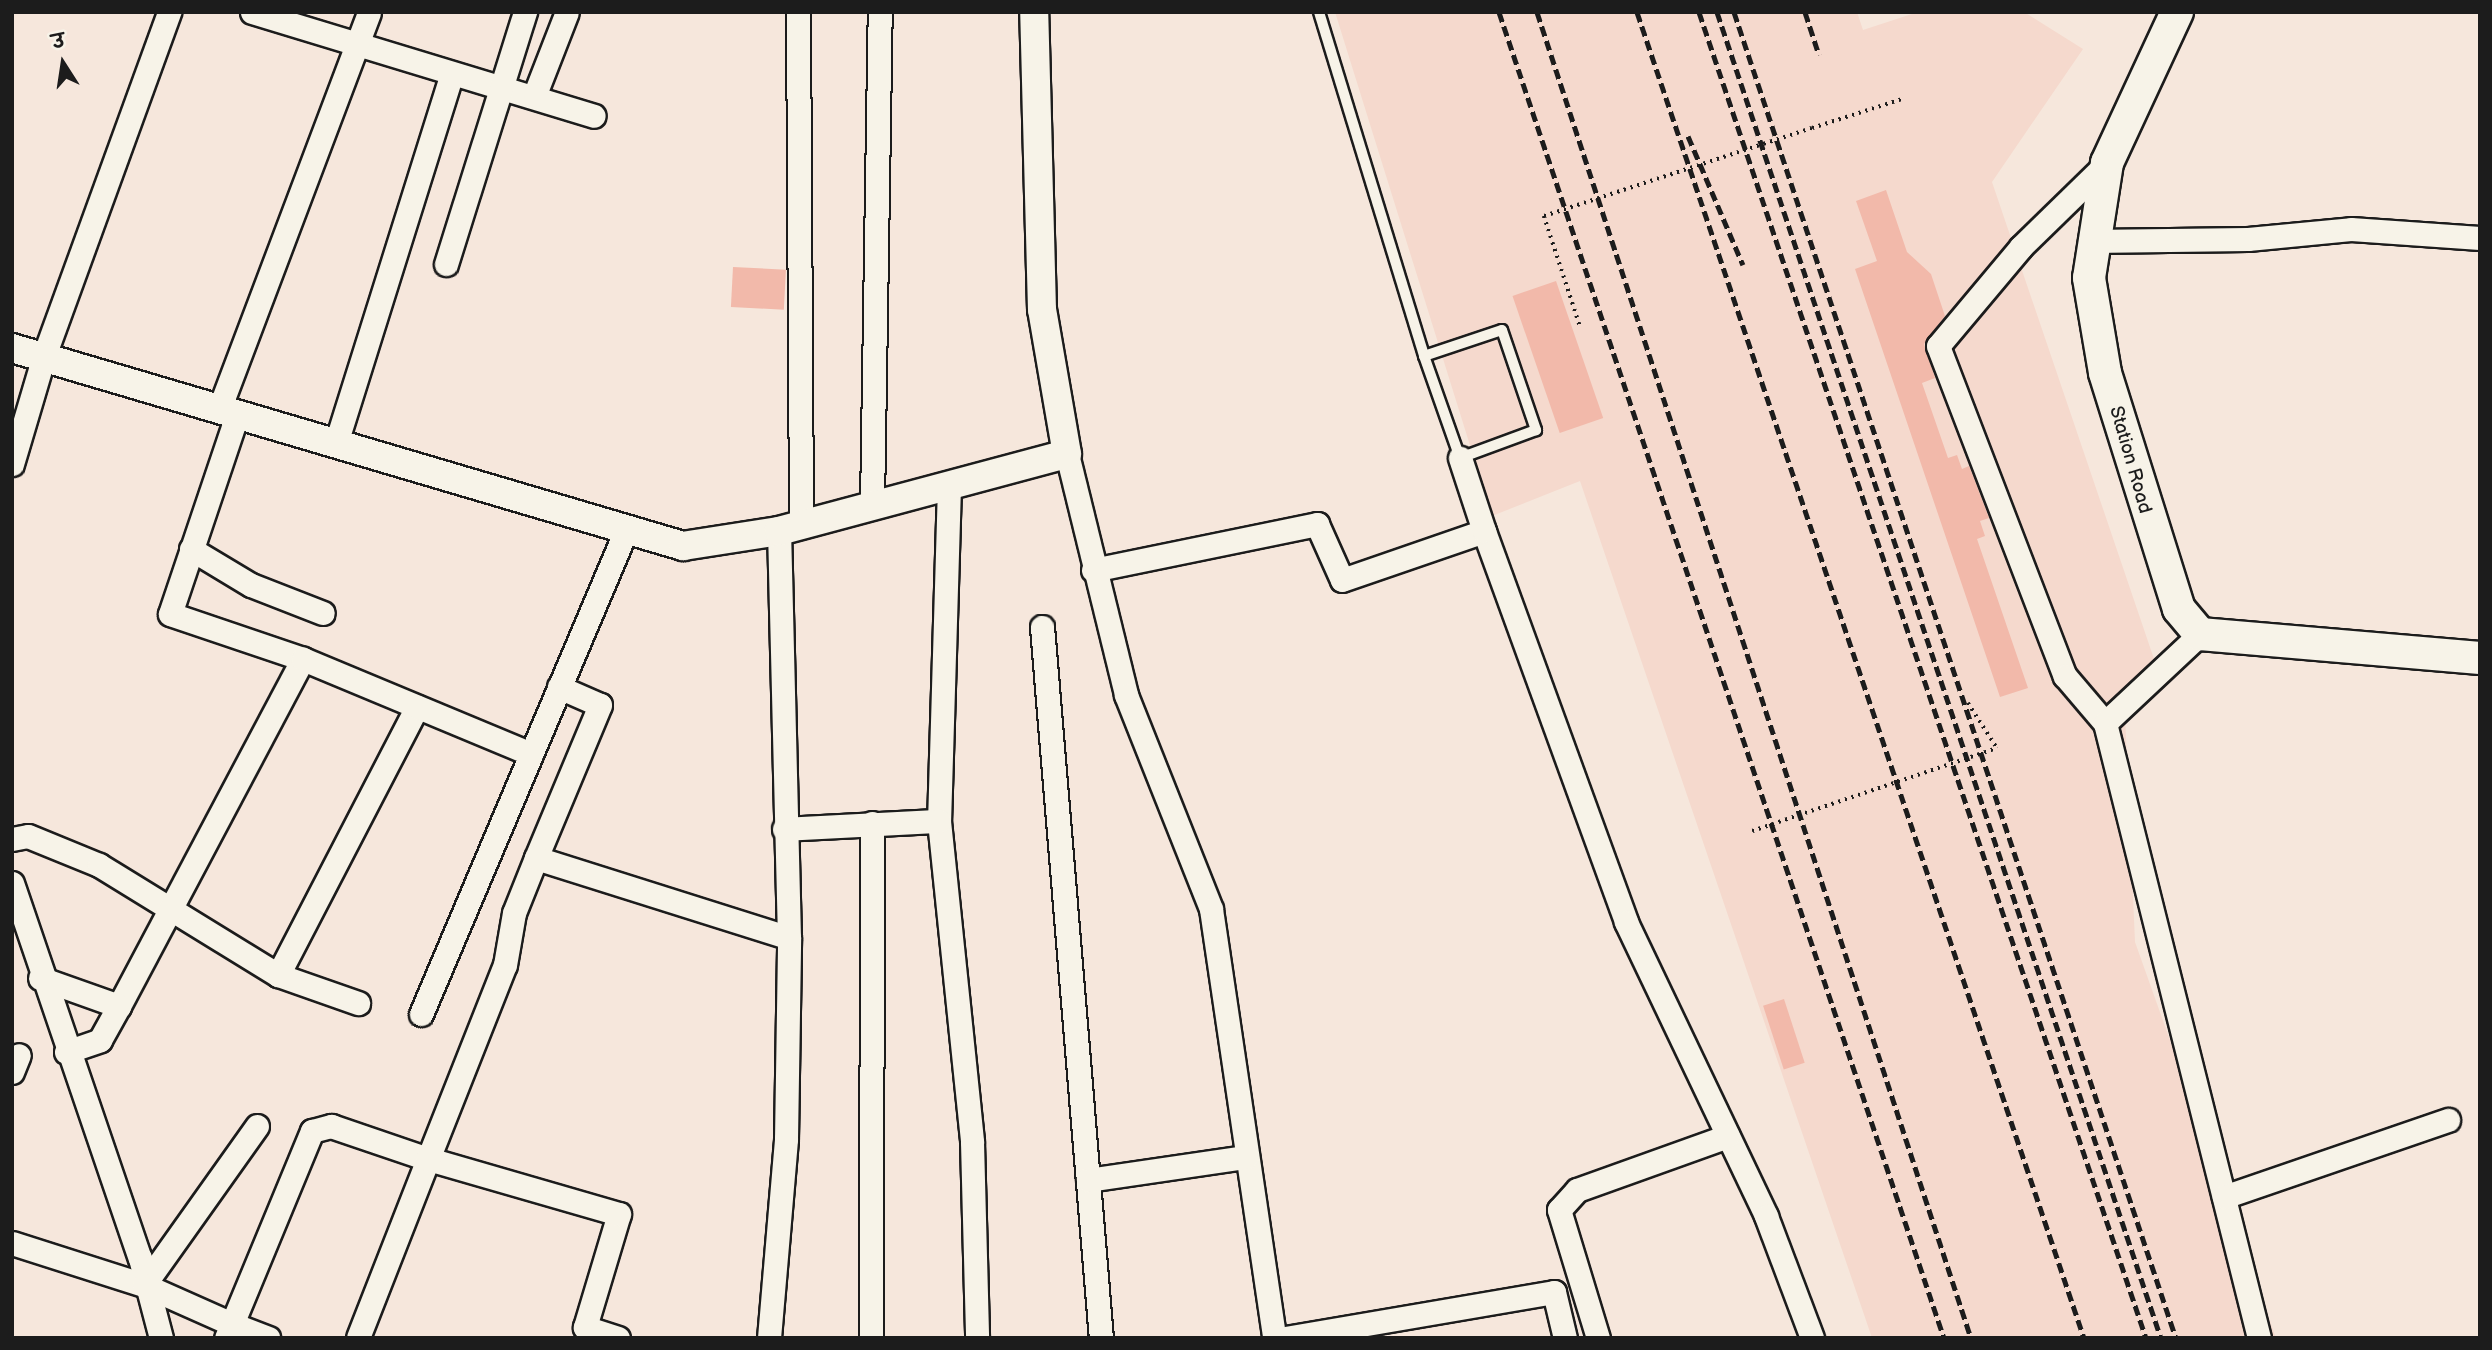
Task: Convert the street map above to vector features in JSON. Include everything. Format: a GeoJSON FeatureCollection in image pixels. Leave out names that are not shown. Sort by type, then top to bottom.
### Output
{"type":"FeatureCollection","features":[{"type":"Feature","properties":{"kind":"main road","name":"Station Road"},"geometry":{"type":"LineString","coordinates":[[2177,12],[2107,163],[2090,241],[2096,334],[2130,464],[2171,591],[2200,634]]}},
{"type":"Feature","properties":{"kind":"main road"},"geometry":{"type":"LineString","coordinates":[[2200,634],[2480,658]]}},
{"type":"Feature","properties":{"kind":"street"},"geometry":{"type":"LineString","coordinates":[[12,464],[44,356],[169,12]]}},
{"type":"Feature","properties":{"kind":"street"},"geometry":{"type":"LineString","coordinates":[[252,12],[354,46],[535,94],[594,116]]}},
{"type":"Feature","properties":{"kind":"street"},"geometry":{"type":"LineString","coordinates":[[369,12],[354,46],[229,409],[191,549],[170,614],[303,659],[531,754]]}},
{"type":"Feature","properties":{"kind":"street"},"geometry":{"type":"LineString","coordinates":[[535,94],[567,12]]}},
{"type":"Feature","properties":{"kind":"street"},"geometry":{"type":"LineString","coordinates":[[769,1338],[786,1139],[789,938],[784,829],[798,12]]}},
{"type":"Feature","properties":{"kind":"street"},"geometry":{"type":"LineString","coordinates":[[872,505],[880,12]]}},
{"type":"Feature","properties":{"kind":"street"},"geometry":{"type":"LineString","coordinates":[[1034,12],[1042,310],[1067,454],[1093,570],[1129,703],[1211,909],[1273,1338]]}},
{"type":"Feature","properties":{"kind":"street"},"geometry":{"type":"LineString","coordinates":[[446,264],[502,87],[518,14]]}},
{"type":"Feature","properties":{"kind":"street"},"geometry":{"type":"LineString","coordinates":[[337,440],[452,74]]}},
{"type":"Feature","properties":{"kind":"street"},"geometry":{"type":"LineString","coordinates":[[2107,163],[2021,247],[1938,346],[2065,676],[2105,723],[2259,1338]]}},
{"type":"Feature","properties":{"kind":"street"},"geometry":{"type":"LineString","coordinates":[[2090,241],[2248,239],[2351,229],[2480,238]]}},
{"type":"Feature","properties":{"kind":"street"},"geometry":{"type":"LineString","coordinates":[[12,348],[337,440],[683,546],[790,528],[1067,454]]}},
{"type":"Feature","properties":{"kind":"street"},"geometry":{"type":"LineString","coordinates":[[1460,458],[1626,922],[1728,1136],[1812,1338]]}},
{"type":"Feature","properties":{"kind":"street"},"geometry":{"type":"LineString","coordinates":[[949,486],[939,821],[972,1142],[977,1338]]}},
{"type":"Feature","properties":{"kind":"street"},"geometry":{"type":"LineString","coordinates":[[1093,570],[1317,524],[1342,580],[1484,531]]}},
{"type":"Feature","properties":{"kind":"street"},"geometry":{"type":"LineString","coordinates":[[421,1014],[627,528]]}},
{"type":"Feature","properties":{"kind":"street"},"geometry":{"type":"LineString","coordinates":[[191,549],[251,585],[323,613]]}},
{"type":"Feature","properties":{"kind":"street"},"geometry":{"type":"LineString","coordinates":[[1042,627],[1101,1338]]}},
{"type":"Feature","properties":{"kind":"street"},"geometry":{"type":"LineString","coordinates":[[2105,723],[2200,634]]}},
{"type":"Feature","properties":{"kind":"street"},"geometry":{"type":"LineString","coordinates":[[66,1052],[100,1040],[170,914],[303,659]]}},
{"type":"Feature","properties":{"kind":"street"},"geometry":{"type":"LineString","coordinates":[[358,1338],[505,965],[514,913],[600,705],[559,687]]}},
{"type":"Feature","properties":{"kind":"street"},"geometry":{"type":"LineString","coordinates":[[278,975],[417,707]]}},
{"type":"Feature","properties":{"kind":"street"},"geometry":{"type":"LineString","coordinates":[[784,829],[939,821]]}},
{"type":"Feature","properties":{"kind":"street"},"geometry":{"type":"LineString","coordinates":[[871,1338],[872,824]]}},
{"type":"Feature","properties":{"kind":"street"},"geometry":{"type":"LineString","coordinates":[[12,839],[28,836],[99,865],[170,914],[278,975],[358,1003]]}},
{"type":"Feature","properties":{"kind":"street"},"geometry":{"type":"LineString","coordinates":[[536,858],[789,938]]}},
{"type":"Feature","properties":{"kind":"street"},"geometry":{"type":"LineString","coordinates":[[12,883],[37,970],[140,1258],[144,1285],[160,1338]]}},
{"type":"Feature","properties":{"kind":"street"},"geometry":{"type":"LineString","coordinates":[[12,956],[119,1006]]}},
{"type":"Feature","properties":{"kind":"street"},"geometry":{"type":"LineString","coordinates":[[2224,1197],[2448,1120]]}},
{"type":"Feature","properties":{"kind":"street"},"geometry":{"type":"LineString","coordinates":[[144,1285],[257,1126]]}},
{"type":"Feature","properties":{"kind":"street"},"geometry":{"type":"LineString","coordinates":[[229,1331],[312,1131],[331,1126],[428,1159],[619,1214],[584,1327],[618,1338]]}},
{"type":"Feature","properties":{"kind":"street"},"geometry":{"type":"LineString","coordinates":[[1598,1338],[1559,1210],[1577,1190],[1728,1136]]}},
{"type":"Feature","properties":{"kind":"street"},"geometry":{"type":"LineString","coordinates":[[1088,1180],[1245,1157]]}},
{"type":"Feature","properties":{"kind":"street"},"geometry":{"type":"LineString","coordinates":[[12,1242],[144,1285],[229,1331],[268,1338]]}},
{"type":"Feature","properties":{"kind":"street"},"geometry":{"type":"LineString","coordinates":[[1285,1338],[1554,1292],[1580,1279]]}},
{"type":"Feature","properties":{"kind":"street"},"geometry":{"type":"LineString","coordinates":[[1554,1292],[1565,1338]]}},
{"type":"Feature","properties":{"kind":"lane"},"geometry":{"type":"LineString","coordinates":[[1319,12],[1424,356],[1460,458],[1536,430],[1502,330],[1424,356]]}},
{"type":"Feature","properties":{"kind":"path"},"geometry":{"type":"LineString","coordinates":[[1580,326],[1544,216],[1902,99]]}},
{"type":"Feature","properties":{"kind":"path"},"geometry":{"type":"LineString","coordinates":[[1752,831],[1997,748],[1968,703]]}},
{"type":"Feature","properties":{"kind":"shaded area"},"geometry":{"type":"Polygon","coordinates":[[[1335,12],[1857,12],[1863,30],[1918,12],[2024,12],[2083,49],[1992,182],[2154,659],[2124,692],[2135,942],[2276,1338],[1872,1338],[1580,481],[1492,516],[1335,12]]]}},
{"type":"Feature","properties":{"kind":"building"},"geometry":{"type":"Polygon","coordinates":[[[1886,190],[1907,252],[1931,274],[1945,316],[1924,344],[1935,378],[1922,383],[1948,458],[1957,455],[1962,469],[1969,466],[1989,518],[1980,521],[1985,536],[1977,539],[2028,688],[2000,697],[1855,269],[1877,261],[1856,201],[1886,190]]]}},
{"type":"Feature","properties":{"kind":"building"},"geometry":{"type":"Polygon","coordinates":[[[733,267],[786,270],[784,310],[731,307],[733,267]]]}},
{"type":"Feature","properties":{"kind":"building"},"geometry":{"type":"Polygon","coordinates":[[[1556,281],[1603,418],[1560,433],[1513,296],[1556,281]]]}},
{"type":"Feature","properties":{"kind":"building"},"geometry":{"type":"Polygon","coordinates":[[[1784,999],[1805,1063],[1784,1070],[1763,1006],[1784,999]]]}},
{"type":"Feature","properties":{"kind":"railway"},"geometry":{"type":"LineString","coordinates":[[1499,12],[1944,1338]]}},
{"type":"Feature","properties":{"kind":"railway"},"geometry":{"type":"LineString","coordinates":[[1537,12],[1971,1338]]}},
{"type":"Feature","properties":{"kind":"railway"},"geometry":{"type":"LineString","coordinates":[[1637,12],[2084,1338]]}},
{"type":"Feature","properties":{"kind":"railway"},"geometry":{"type":"LineString","coordinates":[[1699,12],[2146,1338]]}},
{"type":"Feature","properties":{"kind":"railway"},"geometry":{"type":"LineString","coordinates":[[1717,12],[2161,1338]]}},
{"type":"Feature","properties":{"kind":"railway"},"geometry":{"type":"LineString","coordinates":[[1734,12],[2176,1338]]}},
{"type":"Feature","properties":{"kind":"railway"},"geometry":{"type":"LineString","coordinates":[[1805,12],[1819,55]]}},
{"type":"Feature","properties":{"kind":"railway"},"geometry":{"type":"LineString","coordinates":[[1688,136],[1743,265]]}}]}
